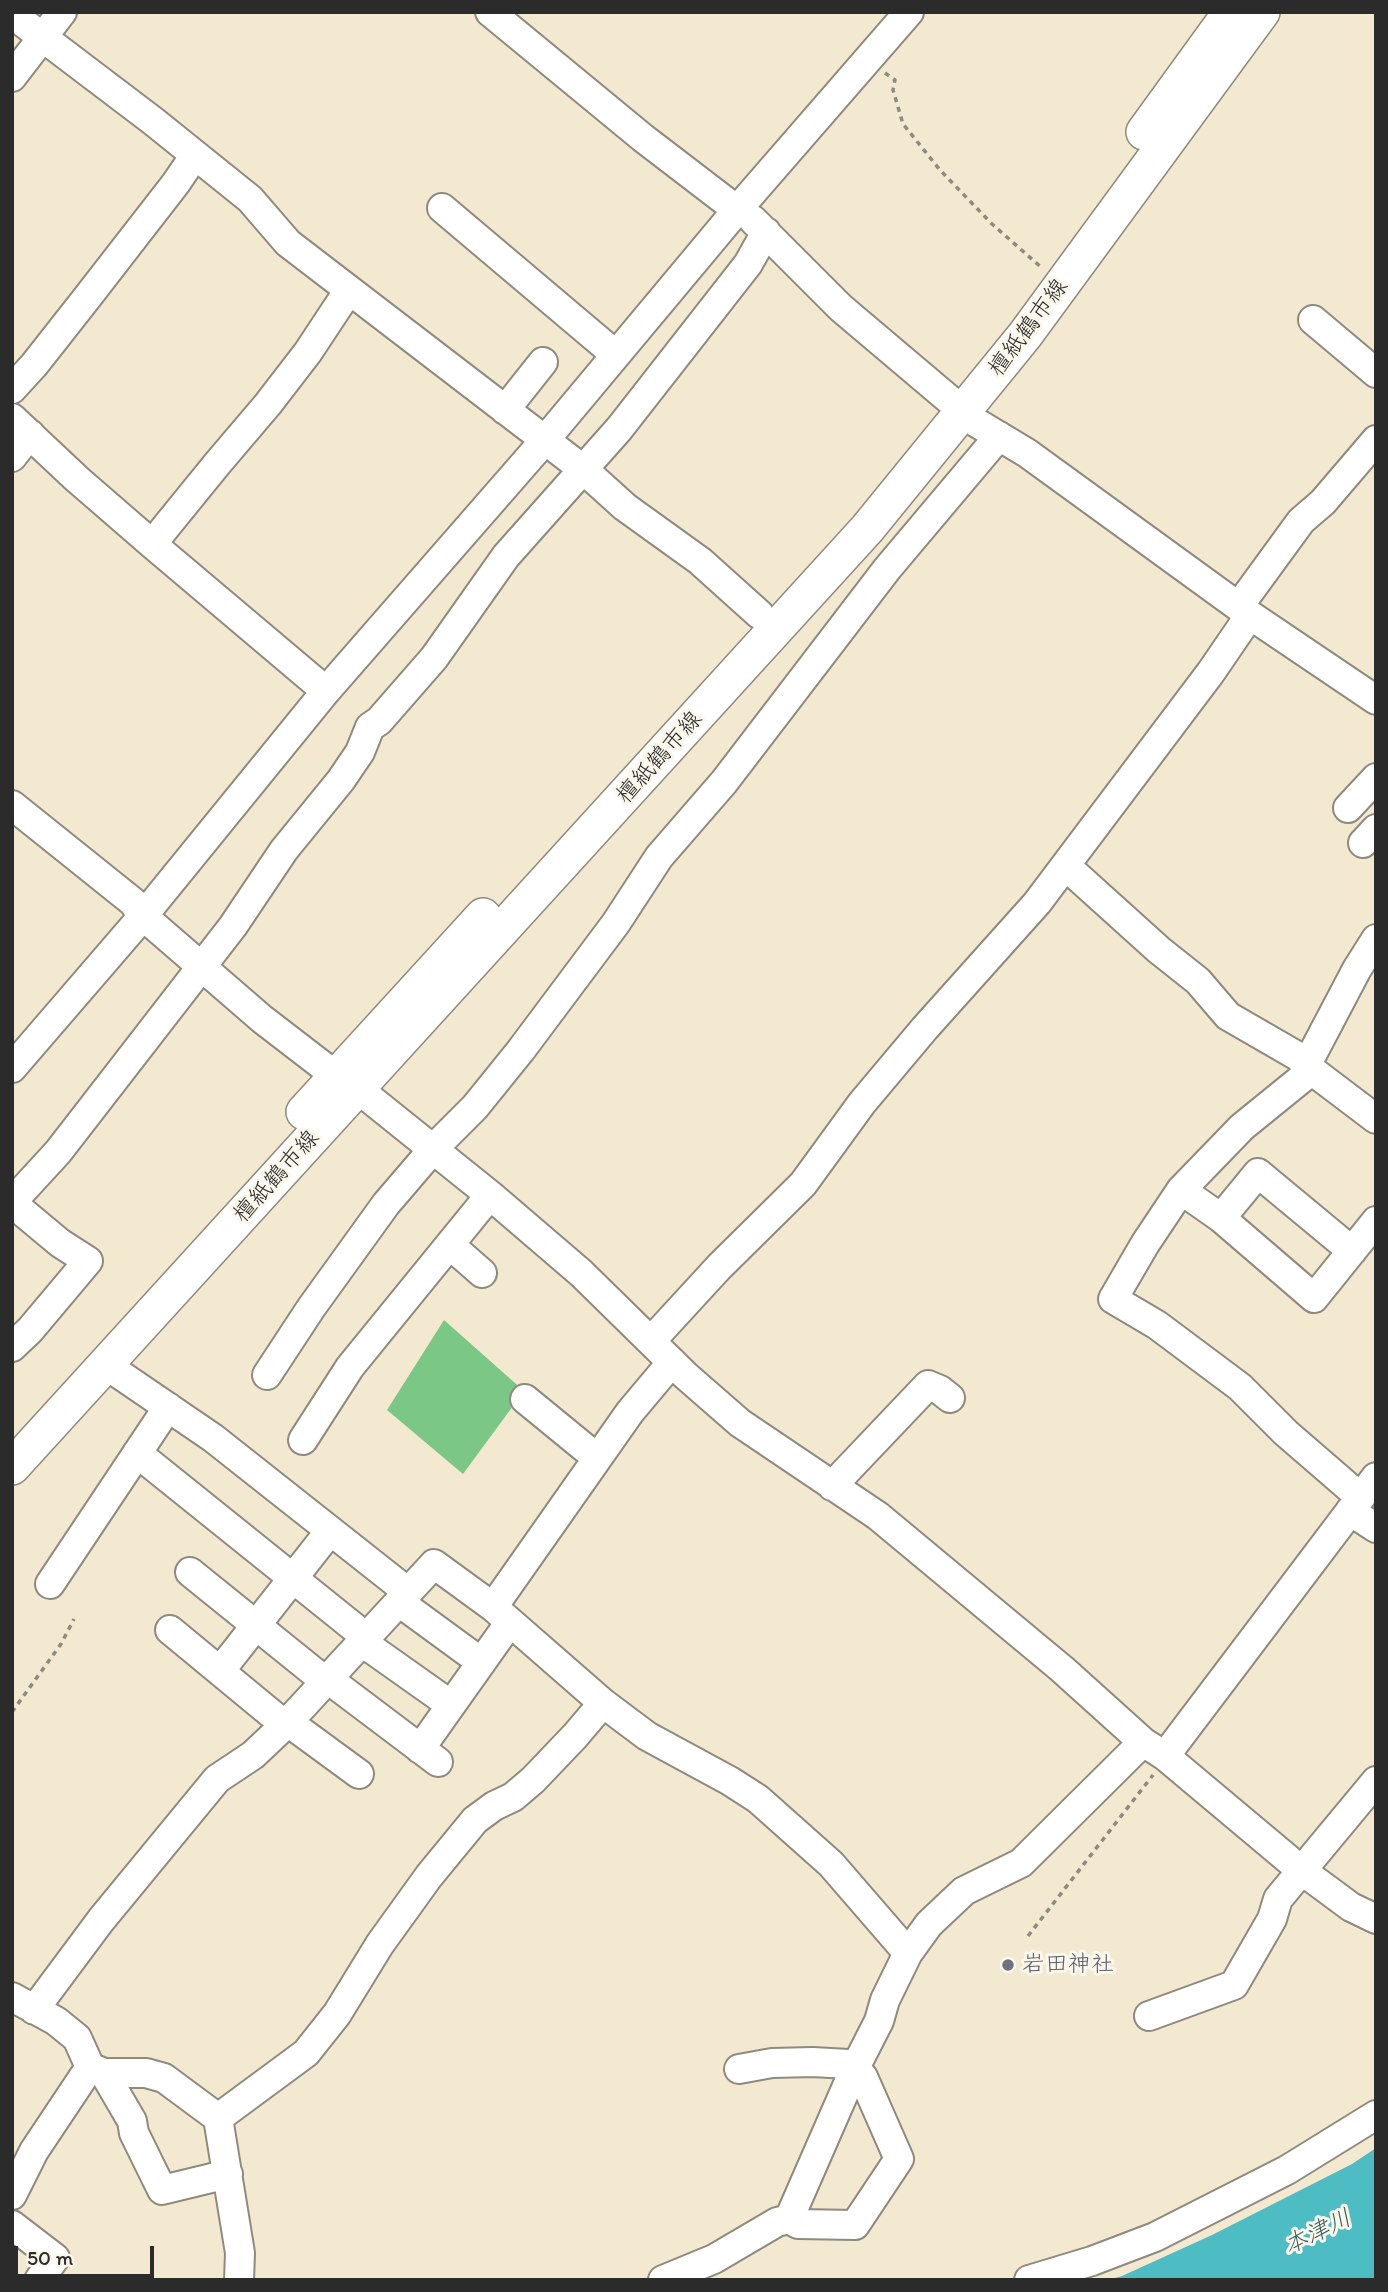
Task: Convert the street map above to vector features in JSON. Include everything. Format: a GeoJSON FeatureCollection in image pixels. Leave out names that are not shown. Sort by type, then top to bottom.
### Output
{"type":"FeatureCollection","features":[{"type":"Feature","properties":{"kind":"main road","name":"檀紙鶴市線"},"geometry":{"type":"LineString","coordinates":[[12,1433],[769,638],[867,529],[955,404],[1043,270],[1231,12]]}},
{"type":"Feature","properties":{"kind":"main road","name":"檀紙鶴市線"},"geometry":{"type":"LineString","coordinates":[[12,1467],[106,1365],[347,1082],[759,614],[851,512],[1033,324],[1262,12]]}},
{"type":"Feature","properties":{"kind":"street"},"geometry":{"type":"LineString","coordinates":[[12,77],[62,12]]}},
{"type":"Feature","properties":{"kind":"street"},"geometry":{"type":"LineString","coordinates":[[490,12],[643,138],[738,208],[766,232],[841,308],[955,404],[1244,610],[1376,700]]}},
{"type":"Feature","properties":{"kind":"street"},"geometry":{"type":"LineString","coordinates":[[12,1068],[143,916],[326,691],[545,440],[738,208],[909,12]]}},
{"type":"Feature","properties":{"kind":"street"},"geometry":{"type":"LineString","coordinates":[[12,14],[44,36],[250,200],[288,243],[584,470],[625,507],[699,561],[759,614]]}},
{"type":"Feature","properties":{"kind":"street"},"geometry":{"type":"LineString","coordinates":[[12,388],[64,327],[195,155]]}},
{"type":"Feature","properties":{"kind":"street"},"geometry":{"type":"LineString","coordinates":[[442,208],[616,355]]}},
{"type":"Feature","properties":{"kind":"street"},"geometry":{"type":"LineString","coordinates":[[12,1347],[30,1330],[88,1261],[60,1243],[12,1202],[58,1152],[202,968],[284,850],[341,780],[359,752],[370,727],[379,721],[434,659],[506,556],[584,470],[741,273],[766,232]]}},
{"type":"Feature","properties":{"kind":"street"},"geometry":{"type":"LineString","coordinates":[[152,544],[268,404],[308,352],[349,290]]}},
{"type":"Feature","properties":{"kind":"street"},"geometry":{"type":"LineString","coordinates":[[1313,320],[1376,373]]}},
{"type":"Feature","properties":{"kind":"street"},"geometry":{"type":"LineString","coordinates":[[505,410],[543,362]]}},
{"type":"Feature","properties":{"kind":"street"},"geometry":{"type":"LineString","coordinates":[[12,457],[21,426],[152,544],[326,691]]}},
{"type":"Feature","properties":{"kind":"street"},"geometry":{"type":"LineString","coordinates":[[267,1376],[310,1308],[387,1204],[434,1149],[475,1107],[521,1050],[616,923],[659,857],[724,782],[887,569],[999,436]]}},
{"type":"Feature","properties":{"kind":"street"},"geometry":{"type":"LineString","coordinates":[[651,1341],[719,1267],[803,1184],[862,1103],[1066,866],[1244,610],[1301,521],[1323,502],[1376,440]]}},
{"type":"Feature","properties":{"kind":"street"},"geometry":{"type":"LineString","coordinates":[[1348,808],[1376,778]]}},
{"type":"Feature","properties":{"kind":"street"},"geometry":{"type":"LineString","coordinates":[[12,805],[133,902],[143,916],[262,1019],[434,1149],[490,1195],[581,1273],[672,1362],[740,1423],[878,1516],[1301,1870],[1351,1907],[1376,1919]]}},
{"type":"Feature","properties":{"kind":"street"},"geometry":{"type":"LineString","coordinates":[[1066,866],[1159,950],[1198,981],[1228,1016],[1299,1057],[1308,1069],[1376,1119]]}},
{"type":"Feature","properties":{"kind":"street"},"geometry":{"type":"LineString","coordinates":[[1376,939],[1357,969],[1308,1069],[1242,1127],[1181,1190],[1144,1244],[1113,1299],[1157,1325],[1240,1387],[1286,1433],[1362,1495],[1376,1528]]}},
{"type":"Feature","properties":{"kind":"street"},"geometry":{"type":"LineString","coordinates":[[1221,1218],[1258,1173],[1352,1251]]}},
{"type":"Feature","properties":{"kind":"street"},"geometry":{"type":"LineString","coordinates":[[1181,1190],[1221,1218],[1314,1298],[1376,1222]]}},
{"type":"Feature","properties":{"kind":"street"},"geometry":{"type":"LineString","coordinates":[[303,1440],[350,1367],[490,1195]]}},
{"type":"Feature","properties":{"kind":"street"},"geometry":{"type":"LineString","coordinates":[[450,1245],[482,1273]]}},
{"type":"Feature","properties":{"kind":"street"},"geometry":{"type":"LineString","coordinates":[[190,1572],[327,1680],[429,1755],[451,1705],[481,1662],[501,1614],[597,1458],[630,1412],[672,1362]]}},
{"type":"Feature","properties":{"kind":"street"},"geometry":{"type":"LineString","coordinates":[[106,1365],[213,1438],[330,1531],[481,1662]]}},
{"type":"Feature","properties":{"kind":"street"},"geometry":{"type":"LineString","coordinates":[[832,1486],[928,1385],[950,1398]]}},
{"type":"Feature","properties":{"kind":"street"},"geometry":{"type":"LineString","coordinates":[[526,1399],[597,1458]]}},
{"type":"Feature","properties":{"kind":"street"},"geometry":{"type":"LineString","coordinates":[[50,1584],[167,1407]]}},
{"type":"Feature","properties":{"kind":"street"},"geometry":{"type":"LineString","coordinates":[[137,1453],[364,1640],[451,1705]]}},
{"type":"Feature","properties":{"kind":"street"},"geometry":{"type":"LineString","coordinates":[[789,2219],[908,1953],[947,1906],[964,1891],[1021,1863],[1154,1749],[1362,1495]]}},
{"type":"Feature","properties":{"kind":"street"},"geometry":{"type":"LineString","coordinates":[[220,1671],[330,1531]]}},
{"type":"Feature","properties":{"kind":"street"},"geometry":{"type":"LineString","coordinates":[[228,2174],[162,2190],[134,2133],[132,2121],[77,2038],[56,2021],[23,2003],[101,1920],[217,1779],[253,1755],[286,1723],[434,1564],[501,1614],[603,1703],[647,1736],[758,1799],[831,1864],[908,1953]]}},
{"type":"Feature","properties":{"kind":"street"},"geometry":{"type":"LineString","coordinates":[[170,1630],[286,1723],[359,1774]]}},
{"type":"Feature","properties":{"kind":"street"},"geometry":{"type":"LineString","coordinates":[[218,2118],[306,2053],[337,2014],[388,1933],[429,1876],[475,1820],[494,1806],[513,1797],[533,1780],[575,1737],[603,1703]]}},
{"type":"Feature","properties":{"kind":"street"},"geometry":{"type":"LineString","coordinates":[[1149,2016],[1234,1986],[1272,1919],[1279,1899],[1376,1781]]}},
{"type":"Feature","properties":{"kind":"street"},"geometry":{"type":"LineString","coordinates":[[663,2280],[714,2259],[777,2222],[789,2219],[798,2224],[855,2225],[899,2159],[863,2077],[848,2064],[772,2063],[739,2069]]}},
{"type":"Feature","properties":{"kind":"street"},"geometry":{"type":"LineString","coordinates":[[97,2070],[146,2073],[164,2078],[218,2118],[240,2253],[239,2280]]}},
{"type":"Feature","properties":{"kind":"street"},"geometry":{"type":"LineString","coordinates":[[12,2194],[34,2151],[97,2070]]}},
{"type":"Feature","properties":{"kind":"street"},"geometry":{"type":"LineString","coordinates":[[1029,2280],[1092,2261],[1155,2237],[1287,2170],[1376,2115]]}},
{"type":"Feature","properties":{"kind":"street"},"geometry":{"type":"LineString","coordinates":[[12,2225],[55,2258],[39,2280]]}},
{"type":"Feature","properties":{"kind":"path"},"geometry":{"type":"LineString","coordinates":[[869,61],[895,80],[893,90],[903,124],[940,170],[992,224],[1043,270]]}},
{"type":"Feature","properties":{"kind":"path"},"geometry":{"type":"LineString","coordinates":[[12,1712],[61,1644],[74,1619]]}},
{"type":"Feature","properties":{"kind":"path"},"geometry":{"type":"LineString","coordinates":[[1028,1936],[1161,1765],[1154,1749]]}},
{"type":"Feature","properties":{"kind":"green space"},"geometry":{"type":"Polygon","coordinates":[[[444,1320],[524,1391],[463,1474],[387,1410],[444,1320]]]}},
{"type":"Feature","properties":{"kind":"water","name":"本津川"},"geometry":{"type":"Polygon","coordinates":[[[1376,2148],[1376,2280],[1108,2280],[1212,2235],[1352,2164],[1376,2148]]]}},
{"type":"Feature","properties":{"kind":"place","name":"岩田神社"},"geometry":{"type":"Point","coordinates":[1008,1965]}}]}
